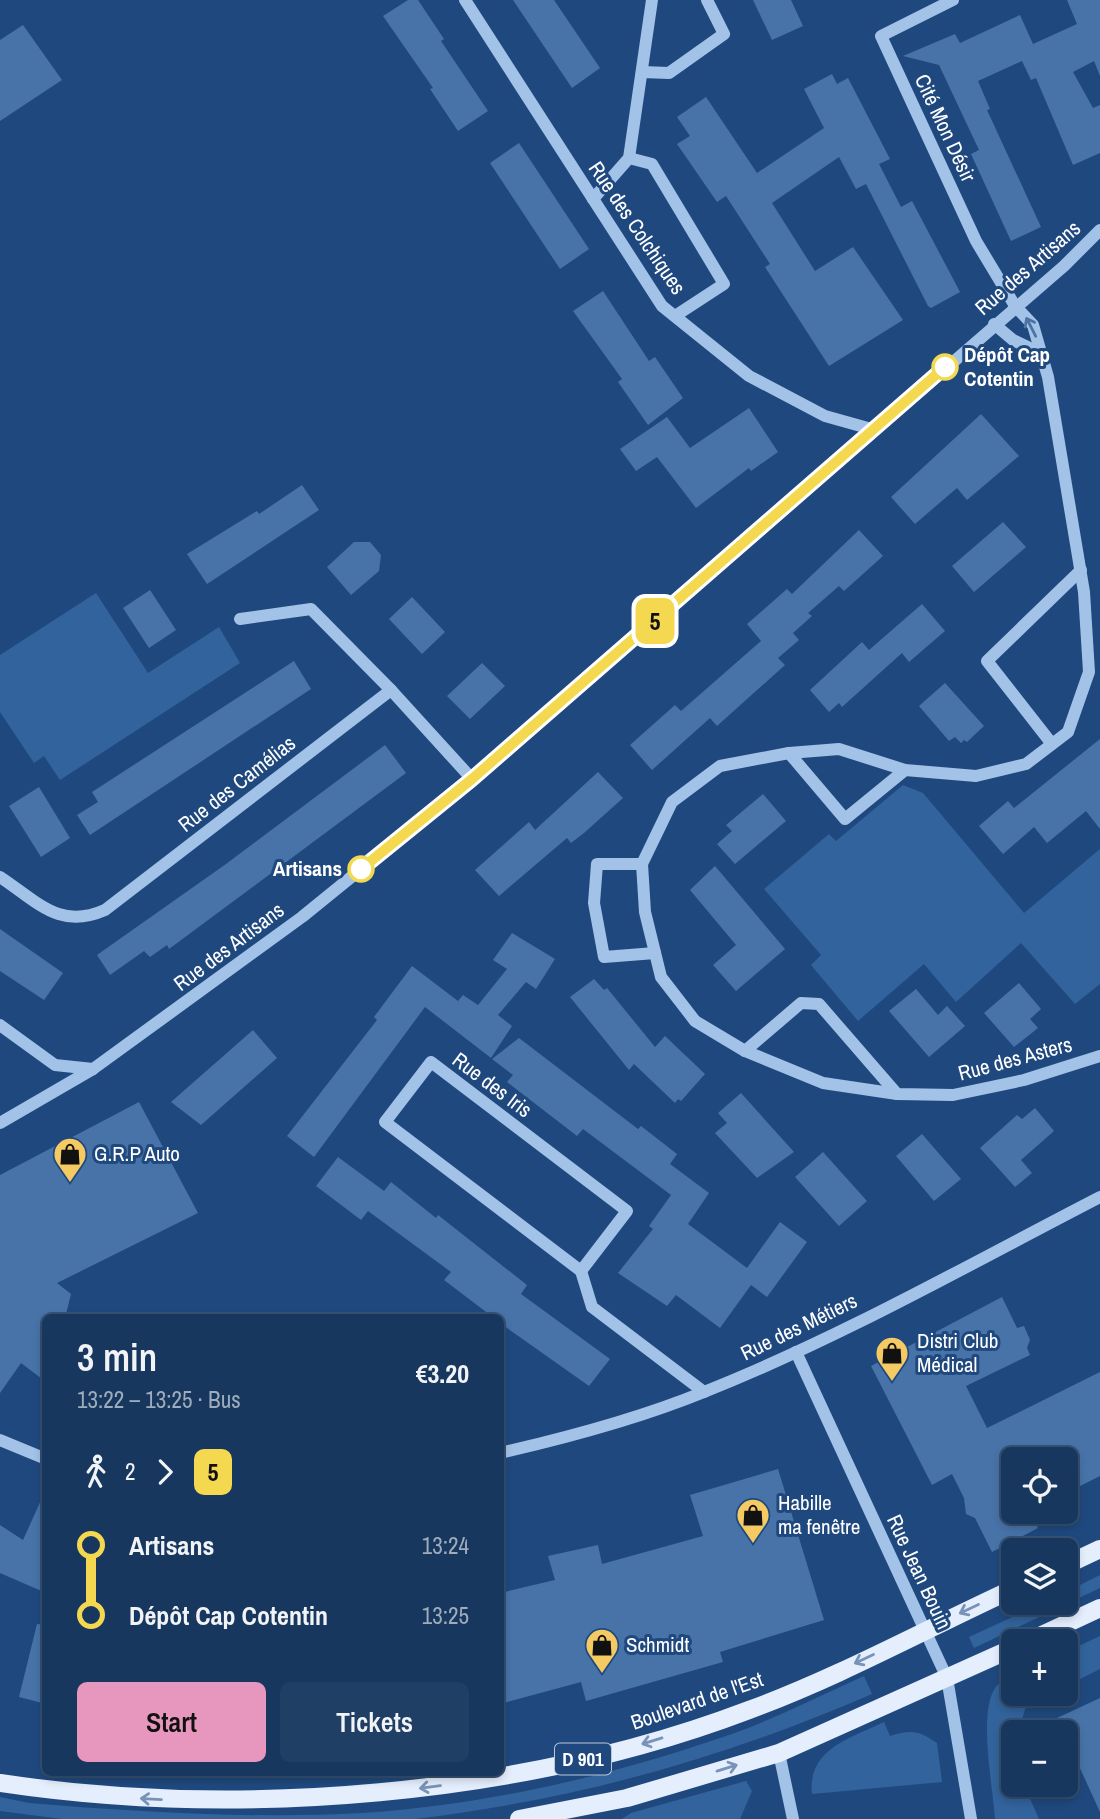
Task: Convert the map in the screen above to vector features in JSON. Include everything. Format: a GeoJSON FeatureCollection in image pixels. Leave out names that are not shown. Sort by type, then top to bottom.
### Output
{"type":"FeatureCollection","features":[{"type":"Feature","properties":{"kind":"main road"},"geometry":{"type":"LineString","coordinates":[[1078,1559],[1100,1549]]}},
{"type":"Feature","properties":{"kind":"main road","name":"Boulevard de l'Est"},"geometry":{"type":"LineString","coordinates":[[0,1783],[119,1797],[220,1802],[358,1796],[491,1780],[622,1750],[750,1710],[1001,1595]]}},
{"type":"Feature","properties":{"kind":"main road"},"geometry":{"type":"LineString","coordinates":[[1055,1629],[1100,1608]]}},
{"type":"Feature","properties":{"kind":"main road","name":"D 901"},"geometry":{"type":"LineString","coordinates":[[519,1819],[627,1798],[779,1753],[1001,1653]]}},
{"type":"Feature","properties":{"kind":"street","name":"Rue des Colchiques"},"geometry":{"type":"LineString","coordinates":[[465,0],[662,306],[749,376],[825,416],[875,430]]}},
{"type":"Feature","properties":{"kind":"street"},"geometry":{"type":"LineString","coordinates":[[593,199],[629,158],[652,0]]}},
{"type":"Feature","properties":{"kind":"street"},"geometry":{"type":"LineString","coordinates":[[642,72],[669,73],[724,34],[707,0]]}},
{"type":"Feature","properties":{"kind":"street","name":"Cité Mon Désir"},"geometry":{"type":"LineString","coordinates":[[953,0],[881,36],[976,241],[1015,306]]}},
{"type":"Feature","properties":{"kind":"street"},"geometry":{"type":"LineString","coordinates":[[629,158],[652,164],[724,284],[675,316]]}},
{"type":"Feature","properties":{"kind":"street","name":"Rue des Artisans"},"geometry":{"type":"LineString","coordinates":[[0,1123],[93,1069],[302,917],[472,779],[875,430],[993,324],[1064,266],[1100,230]]}},
{"type":"Feature","properties":{"kind":"street","name":"Rue des Asters"},"geometry":{"type":"LineString","coordinates":[[1015,306],[1033,325],[1048,377],[1081,569],[1089,672],[1068,732],[1026,764],[976,776],[905,770],[839,749],[789,753],[720,766],[672,802],[642,864],[645,912],[661,977],[695,1021],[745,1051],[823,1083],[897,1094],[953,1095],[1024,1080],[1100,1056]]}},
{"type":"Feature","properties":{"kind":"street"},"geometry":{"type":"LineString","coordinates":[[993,324],[1013,340],[1040,353]]}},
{"type":"Feature","properties":{"kind":"street"},"geometry":{"type":"LineString","coordinates":[[1052,744],[986,661],[1081,569]]}},
{"type":"Feature","properties":{"kind":"street"},"geometry":{"type":"LineString","coordinates":[[240,619],[312,609],[472,779]]}},
{"type":"Feature","properties":{"kind":"street","name":"Rue des Camélias"},"geometry":{"type":"LineString","coordinates":[[0,877],[61,917],[87,918],[105,910],[391,690]]}},
{"type":"Feature","properties":{"kind":"street"},"geometry":{"type":"LineString","coordinates":[[789,753],[845,819],[905,770]]}},
{"type":"Feature","properties":{"kind":"street"},"geometry":{"type":"LineString","coordinates":[[642,864],[597,864],[594,902],[604,957],[655,953]]}},
{"type":"Feature","properties":{"kind":"street"},"geometry":{"type":"LineString","coordinates":[[745,1051],[801,1003],[819,1003],[897,1094]]}},
{"type":"Feature","properties":{"kind":"street"},"geometry":{"type":"LineString","coordinates":[[0,1025],[55,1065],[93,1069]]}},
{"type":"Feature","properties":{"kind":"street","name":"Rue des Iris"},"geometry":{"type":"LineString","coordinates":[[431,1062],[627,1211],[581,1271],[385,1122],[431,1062]]}},
{"type":"Feature","properties":{"kind":"street","name":"Rue des Métiers"},"geometry":{"type":"LineString","coordinates":[[504,1452],[598,1430],[704,1392],[796,1352],[1100,1197]]}},
{"type":"Feature","properties":{"kind":"street"},"geometry":{"type":"LineString","coordinates":[[581,1271],[592,1307],[704,1392]]}},
{"type":"Feature","properties":{"kind":"street","name":"Rue Jean Bouin"},"geometry":{"type":"LineString","coordinates":[[796,1352],[947,1678],[971,1819]]}},
{"type":"Feature","properties":{"kind":"street"},"geometry":{"type":"LineString","coordinates":[[0,1440],[42,1457]]}},
{"type":"Feature","properties":{"kind":"street"},"geometry":{"type":"LineString","coordinates":[[779,1753],[793,1819]]}},
{"type":"Feature","properties":{"kind":"shaded area"},"geometry":{"type":"Polygon","coordinates":[[[96,593],[148,673],[219,627],[240,663],[60,780],[44,756],[34,763],[0,712],[0,655],[96,593]]]}},
{"type":"Feature","properties":{"kind":"shaded area"},"geometry":{"type":"Polygon","coordinates":[[[903,785],[923,793],[1024,913],[1100,849],[1100,984],[1075,1004],[1021,943],[956,1002],[924,964],[858,1021],[811,965],[821,955],[764,889],[829,834],[836,841],[903,785]]]}},
{"type":"Feature","properties":{"kind":"shaded area"},"geometry":{"type":"Polygon","coordinates":[[[1100,1575],[1100,1588],[1078,1598],[1078,1586],[1100,1575]]]}},
{"type":"Feature","properties":{"kind":"shaded area"},"geometry":{"type":"Polygon","coordinates":[[[1017,1615],[1043,1615],[1014,1629],[1001,1629],[1001,1635],[974,1648],[969,1637],[1017,1615]]]}},
{"type":"Feature","properties":{"kind":"shaded area"},"geometry":{"type":"Polygon","coordinates":[[[1100,1636],[1100,1669],[1078,1680],[1078,1646],[1100,1636]]]}},
{"type":"Feature","properties":{"kind":"shaded area"},"geometry":{"type":"Polygon","coordinates":[[[864,1676],[872,1694],[760,1738],[704,1757],[592,1788],[475,1811],[415,1819],[62,1819],[0,1811],[0,1797],[29,1803],[153,1812],[320,1815],[408,1809],[499,1796],[590,1777],[723,1737],[759,1724],[864,1676]]]}},
{"type":"Feature","properties":{"kind":"shaded area"},"geometry":{"type":"Polygon","coordinates":[[[1001,1682],[1001,1706],[1030,1706],[1025,1709],[1022,1720],[1001,1720],[1001,1797],[1029,1797],[1039,1819],[995,1819],[987,1732],[990,1700],[1001,1682]]]}},
{"type":"Feature","properties":{"kind":"shaded area"},"geometry":{"type":"Polygon","coordinates":[[[884,1722],[890,1736],[915,1732],[937,1743],[942,1782],[812,1794],[812,1779],[824,1756],[845,1740],[884,1722]]]}},
{"type":"Feature","properties":{"kind":"shaded area"},"geometry":{"type":"Polygon","coordinates":[[[746,1781],[752,1791],[740,1819],[622,1819],[631,1813],[746,1781]]]}},
{"type":"Feature","properties":{"kind":"building"},"geometry":{"type":"Polygon","coordinates":[[[408,0],[418,0],[444,39],[441,41],[488,111],[458,131],[430,89],[433,88],[383,16],[408,0]]]}},
{"type":"Feature","properties":{"kind":"building"},"geometry":{"type":"Polygon","coordinates":[[[513,0],[554,0],[600,68],[572,88],[513,0]]]}},
{"type":"Feature","properties":{"kind":"building"},"geometry":{"type":"Polygon","coordinates":[[[753,0],[791,0],[803,26],[772,40],[753,0]]]}},
{"type":"Feature","properties":{"kind":"building"},"geometry":{"type":"Polygon","coordinates":[[[1067,0],[1100,0],[1100,76],[1094,61],[1073,72],[1093,108],[1100,105],[1100,153],[1073,165],[1036,78],[1031,80],[1022,61],[978,81],[990,109],[987,110],[1041,227],[1011,241],[971,154],[979,150],[939,65],[903,56],[955,34],[960,43],[1020,15],[1033,44],[1077,24],[1067,0]]]}},
{"type":"Feature","properties":{"kind":"building"},"geometry":{"type":"Polygon","coordinates":[[[23,25],[62,80],[0,121],[0,40],[23,25]]]}},
{"type":"Feature","properties":{"kind":"building"},"geometry":{"type":"Polygon","coordinates":[[[832,74],[837,84],[848,78],[890,159],[879,164],[901,207],[912,201],[960,292],[931,308],[928,306],[866,184],[856,189],[839,157],[772,203],[815,271],[853,247],[903,320],[829,366],[765,267],[770,264],[726,196],[717,202],[677,144],[690,136],[677,117],[706,97],[757,173],[824,128],[804,89],[832,74]]]}},
{"type":"Feature","properties":{"kind":"building"},"geometry":{"type":"Polygon","coordinates":[[[519,143],[589,249],[560,269],[490,163],[519,143]]]}},
{"type":"Feature","properties":{"kind":"building"},"geometry":{"type":"Polygon","coordinates":[[[603,291],[649,361],[655,357],[683,398],[648,425],[618,382],[622,379],[573,311],[603,291]]]}},
{"type":"Feature","properties":{"kind":"building"},"geometry":{"type":"Polygon","coordinates":[[[749,408],[778,452],[751,471],[749,468],[696,508],[657,457],[636,471],[620,449],[667,417],[690,448],[749,408]]]}},
{"type":"Feature","properties":{"kind":"building"},"geometry":{"type":"Polygon","coordinates":[[[981,414],[1019,456],[967,500],[957,488],[915,524],[891,497],[981,414]]]}},
{"type":"Feature","properties":{"kind":"building"},"geometry":{"type":"Polygon","coordinates":[[[302,485],[319,510],[207,584],[187,554],[257,511],[259,514],[302,485]]]}},
{"type":"Feature","properties":{"kind":"building"},"geometry":{"type":"Polygon","coordinates":[[[1003,522],[1026,547],[974,592],[952,566],[1003,522]]]}},
{"type":"Feature","properties":{"kind":"building"},"geometry":{"type":"Polygon","coordinates":[[[859,530],[883,556],[844,591],[839,586],[808,613],[812,616],[793,633],[799,640],[778,658],[785,665],[717,726],[710,718],[652,770],[630,745],[675,705],[681,711],[761,641],[747,624],[787,589],[792,594],[859,530]]]}},
{"type":"Feature","properties":{"kind":"building"},"geometry":{"type":"Polygon","coordinates":[[[354,542],[370,542],[381,555],[379,571],[351,595],[327,567],[354,542]]]}},
{"type":"Feature","properties":{"kind":"building"},"geometry":{"type":"Polygon","coordinates":[[[150,590],[176,630],[149,648],[123,608],[150,590]]]}},
{"type":"Feature","properties":{"kind":"building"},"geometry":{"type":"Polygon","coordinates":[[[412,597],[445,632],[422,654],[389,619],[412,597]]]}},
{"type":"Feature","properties":{"kind":"building"},"geometry":{"type":"Polygon","coordinates":[[[922,604],[945,631],[909,662],[902,653],[842,707],[839,703],[829,712],[810,690],[862,642],[869,650],[922,604]]]}},
{"type":"Feature","properties":{"kind":"building"},"geometry":{"type":"Polygon","coordinates":[[[294,661],[311,689],[90,835],[77,815],[98,802],[92,792],[294,661]]]}},
{"type":"Feature","properties":{"kind":"building"},"geometry":{"type":"Polygon","coordinates":[[[482,663],[505,686],[470,719],[447,696],[482,663]]]}},
{"type":"Feature","properties":{"kind":"building"},"geometry":{"type":"Polygon","coordinates":[[[945,683],[984,726],[967,742],[964,740],[961,743],[955,737],[949,741],[919,706],[945,683]]]}},
{"type":"Feature","properties":{"kind":"building"},"geometry":{"type":"Polygon","coordinates":[[[1100,739],[1100,829],[1086,811],[1047,843],[1034,827],[1003,854],[979,826],[1008,801],[1014,808],[1100,739]]]}},
{"type":"Feature","properties":{"kind":"building"},"geometry":{"type":"Polygon","coordinates":[[[385,745],[406,773],[169,949],[167,945],[150,957],[144,951],[110,975],[97,955],[226,864],[385,745]]]}},
{"type":"Feature","properties":{"kind":"building"},"geometry":{"type":"Polygon","coordinates":[[[598,772],[623,798],[571,843],[567,838],[499,896],[475,870],[529,822],[535,830],[598,772]]]}},
{"type":"Feature","properties":{"kind":"building"},"geometry":{"type":"Polygon","coordinates":[[[39,787],[70,838],[41,857],[9,806],[39,787]]]}},
{"type":"Feature","properties":{"kind":"building"},"geometry":{"type":"Polygon","coordinates":[[[763,794],[786,821],[735,864],[717,844],[732,831],[726,825],[763,794]]]}},
{"type":"Feature","properties":{"kind":"building"},"geometry":{"type":"Polygon","coordinates":[[[715,866],[785,949],[736,991],[713,965],[736,945],[690,890],[715,866]]]}},
{"type":"Feature","properties":{"kind":"building"},"geometry":{"type":"Polygon","coordinates":[[[0,929],[63,973],[44,1000],[0,971],[0,929]]]}},
{"type":"Feature","properties":{"kind":"building"},"geometry":{"type":"Polygon","coordinates":[[[512,933],[555,959],[536,989],[526,982],[498,1015],[512,1026],[491,1058],[425,1007],[314,1157],[287,1136],[377,1020],[374,1017],[412,966],[458,1001],[463,995],[478,1005],[507,969],[493,960],[512,933]]]}},
{"type":"Feature","properties":{"kind":"building"},"geometry":{"type":"Polygon","coordinates":[[[594,979],[604,990],[607,988],[655,1047],[665,1036],[705,1074],[681,1101],[678,1099],[675,1103],[634,1064],[629,1070],[570,997],[594,979]]]}},
{"type":"Feature","properties":{"kind":"building"},"geometry":{"type":"Polygon","coordinates":[[[1019,983],[1041,1009],[1030,1019],[1038,1028],[1014,1047],[984,1013],[1019,983]]]}},
{"type":"Feature","properties":{"kind":"building"},"geometry":{"type":"Polygon","coordinates":[[[916,989],[938,1015],[947,1006],[965,1026],[929,1057],[889,1011],[916,989]]]}},
{"type":"Feature","properties":{"kind":"building"},"geometry":{"type":"Polygon","coordinates":[[[253,1030],[277,1058],[201,1125],[171,1102],[253,1030]]]}},
{"type":"Feature","properties":{"kind":"building"},"geometry":{"type":"Polygon","coordinates":[[[519,1038],[638,1129],[641,1126],[677,1154],[670,1164],[709,1193],[688,1224],[747,1268],[780,1222],[807,1242],[767,1297],[751,1285],[720,1328],[676,1295],[667,1306],[618,1273],[653,1229],[649,1226],[671,1195],[583,1129],[577,1136],[507,1082],[513,1075],[492,1059],[519,1038]]]}},
{"type":"Feature","properties":{"kind":"building"},"geometry":{"type":"Polygon","coordinates":[[[741,1093],[794,1152],[757,1178],[715,1133],[727,1123],[718,1113],[741,1093]]]}},
{"type":"Feature","properties":{"kind":"building"},"geometry":{"type":"Polygon","coordinates":[[[139,1102],[198,1213],[57,1283],[71,1294],[66,1314],[42,1314],[42,1379],[21,1363],[0,1393],[0,1175],[139,1102]]]}},
{"type":"Feature","properties":{"kind":"building"},"geometry":{"type":"Polygon","coordinates":[[[1035,1108],[1054,1131],[1021,1160],[1032,1173],[1015,1187],[980,1148],[1017,1115],[1022,1119],[1035,1108]]]}},
{"type":"Feature","properties":{"kind":"building"},"geometry":{"type":"Polygon","coordinates":[[[922,1134],[961,1179],[934,1201],[896,1156],[922,1134]]]}},
{"type":"Feature","properties":{"kind":"building"},"geometry":{"type":"Polygon","coordinates":[[[823,1152],[867,1201],[839,1226],[795,1177],[823,1152]]]}},
{"type":"Feature","properties":{"kind":"building"},"geometry":{"type":"Polygon","coordinates":[[[338,1157],[384,1191],[391,1182],[527,1285],[521,1294],[610,1359],[589,1386],[504,1326],[504,1314],[489,1314],[444,1280],[451,1272],[368,1211],[361,1220],[316,1186],[338,1157]]]}},
{"type":"Feature","properties":{"kind":"building"},"geometry":{"type":"Polygon","coordinates":[[[1002,1297],[1017,1328],[1024,1326],[1030,1340],[1027,1348],[1030,1355],[966,1386],[987,1428],[1100,1372],[1100,1476],[1078,1487],[1078,1447],[1001,1447],[1001,1524],[1036,1524],[1038,1528],[1019,1538],[1001,1538],[1001,1547],[992,1552],[975,1518],[966,1514],[964,1498],[952,1474],[932,1485],[871,1366],[1002,1297]]]}},
{"type":"Feature","properties":{"kind":"building"},"geometry":{"type":"Polygon","coordinates":[[[778,1469],[824,1620],[720,1652],[723,1662],[586,1701],[581,1682],[504,1703],[504,1592],[555,1580],[548,1556],[598,1545],[602,1564],[703,1536],[690,1495],[778,1469]]]}},
{"type":"Feature","properties":{"kind":"building"},"geometry":{"type":"Polygon","coordinates":[[[42,1498],[42,1591],[0,1573],[0,1525],[23,1540],[42,1498]]]}},
{"type":"Feature","properties":{"kind":"building"},"geometry":{"type":"Polygon","coordinates":[[[37,1624],[42,1625],[42,1703],[19,1697],[37,1624]]]}},
{"type":"Feature","properties":{"kind":"building"},"geometry":{"type":"Polygon","coordinates":[[[1100,1698],[1100,1812],[1078,1764],[1078,1720],[1057,1718],[1100,1698]]]}},
{"type":"Feature","properties":{"kind":"bus line","name":"5"},"geometry":{"type":"LineString","coordinates":[[361,869],[472,779],[945,367]]}},
{"type":"Feature","properties":{"kind":"place","name":"Dépôt Cap Cotentin"},"geometry":{"type":"Point","coordinates":[945,367]}},
{"type":"Feature","properties":{"kind":"place","name":"Artisans"},"geometry":{"type":"Point","coordinates":[361,869]}},
{"type":"Feature","properties":{"kind":"place","name":"G.R.P Auto"},"geometry":{"type":"Point","coordinates":[70,1184]}},
{"type":"Feature","properties":{"kind":"place","name":"Distri Club Médical"},"geometry":{"type":"Point","coordinates":[892,1383]}},
{"type":"Feature","properties":{"kind":"place","name":"Habille ma fenêtre"},"geometry":{"type":"Point","coordinates":[753,1545]}},
{"type":"Feature","properties":{"kind":"place","name":"Schmidt"},"geometry":{"type":"Point","coordinates":[602,1675]}}]}
